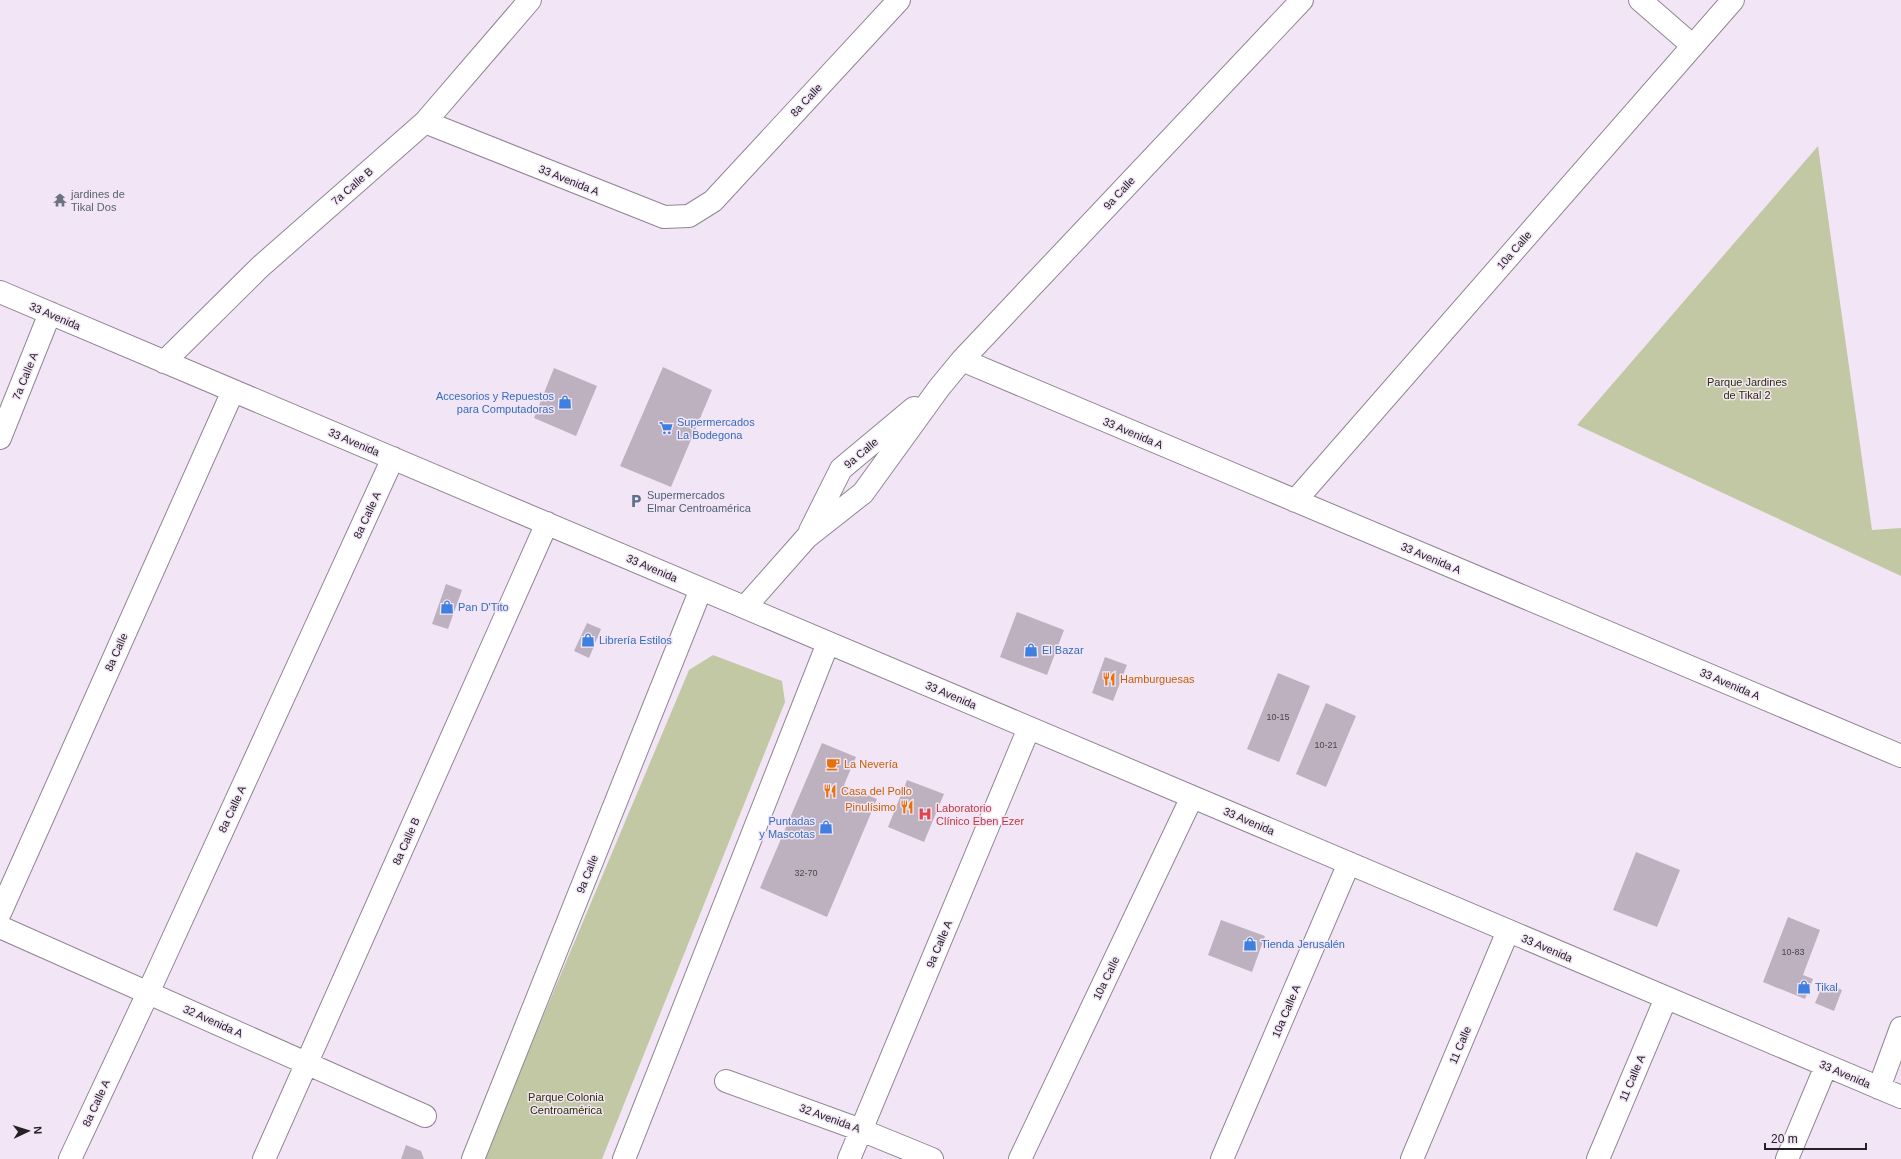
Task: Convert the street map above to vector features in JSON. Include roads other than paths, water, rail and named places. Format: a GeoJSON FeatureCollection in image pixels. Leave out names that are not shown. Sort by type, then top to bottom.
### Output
{"type":"FeatureCollection","features":[{"type":"Feature","properties":{"kind":"street","name":"7a Calle B"},"geometry":{"type":"LineString","coordinates":[[164,362],[260,266],[425,122],[530,0]]}},
{"type":"Feature","properties":{"kind":"street","name":"8a Calle"},"geometry":{"type":"LineString","coordinates":[[713,201],[899,0]]}},
{"type":"Feature","properties":{"kind":"street","name":"9a Calle"},"geometry":{"type":"LineString","coordinates":[[744,607],[807,537],[863,493],[939,388],[962,360],[1302,0]]}},
{"type":"Feature","properties":{"kind":"street"},"geometry":{"type":"LineString","coordinates":[[1640,0],[1693,46]]}},
{"type":"Feature","properties":{"kind":"street","name":"10a Calle"},"geometry":{"type":"LineString","coordinates":[[1295,501],[1733,0]]}},
{"type":"Feature","properties":{"kind":"street","name":"33 Avenida A"},"geometry":{"type":"LineString","coordinates":[[425,122],[664,217],[689,216],[713,201]]}},
{"type":"Feature","properties":{"kind":"street","name":"33 Avenida"},"geometry":{"type":"LineString","coordinates":[[0,292],[1901,1097]]}},
{"type":"Feature","properties":{"kind":"street","name":"7a Calle A"},"geometry":{"type":"LineString","coordinates":[[0,438],[50,313]]}},
{"type":"Feature","properties":{"kind":"street","name":"33 Avenida A"},"geometry":{"type":"LineString","coordinates":[[962,360],[1901,756]]}},
{"type":"Feature","properties":{"kind":"street","name":"9a Calle"},"geometry":{"type":"LineString","coordinates":[[807,537],[841,470],[939,388]]}},
{"type":"Feature","properties":{"kind":"street","name":"8a Calle"},"geometry":{"type":"LineString","coordinates":[[0,913],[233,391]]}},
{"type":"Feature","properties":{"kind":"street","name":"8a Calle A"},"geometry":{"type":"LineString","coordinates":[[70,1159],[148,993],[393,458]]}},
{"type":"Feature","properties":{"kind":"street","name":"8a Calle B"},"geometry":{"type":"LineString","coordinates":[[264,1159],[546,523]]}},
{"type":"Feature","properties":{"kind":"street","name":"9a Calle"},"geometry":{"type":"LineString","coordinates":[[473,1159],[701,589]]}},
{"type":"Feature","properties":{"kind":"street"},"geometry":{"type":"LineString","coordinates":[[624,1159],[828,643]]}},
{"type":"Feature","properties":{"kind":"street","name":"9a Calle A"},"geometry":{"type":"LineString","coordinates":[[849,1159],[1029,728]]}},
{"type":"Feature","properties":{"kind":"street","name":"10a Calle"},"geometry":{"type":"LineString","coordinates":[[1020,1159],[1192,797]]}},
{"type":"Feature","properties":{"kind":"street","name":"10a Calle A"},"geometry":{"type":"LineString","coordinates":[[1222,1159],[1349,864]]}},
{"type":"Feature","properties":{"kind":"street","name":"32 Avenida A"},"geometry":{"type":"LineString","coordinates":[[0,927],[425,1116]]}},
{"type":"Feature","properties":{"kind":"street","name":"11 Calle"},"geometry":{"type":"LineString","coordinates":[[1412,1159],[1508,931]]}},
{"type":"Feature","properties":{"kind":"street","name":"11 Calle A"},"geometry":{"type":"LineString","coordinates":[[1598,1159],[1666,998]]}},
{"type":"Feature","properties":{"kind":"street"},"geometry":{"type":"LineString","coordinates":[[1879,1088],[1901,1028]]}},
{"type":"Feature","properties":{"kind":"street"},"geometry":{"type":"LineString","coordinates":[[1787,1159],[1826,1066]]}},
{"type":"Feature","properties":{"kind":"street","name":"32 Avenida A"},"geometry":{"type":"LineString","coordinates":[[726,1080],[862,1130],[932,1159]]}},
{"type":"Feature","properties":{"kind":"place","name":"jardines de Tikal Dos"},"geometry":{"type":"Point","coordinates":[60,200]}},
{"type":"Feature","properties":{"kind":"place","name":"Accesorios y Repuestos para Computadoras"},"geometry":{"type":"Point","coordinates":[565,402]}},
{"type":"Feature","properties":{"kind":"place","name":"Supermercados La Bodegona"},"geometry":{"type":"Point","coordinates":[666,428]}},
{"type":"Feature","properties":{"kind":"place","name":"Supermercados Elmar Centroamérica"},"geometry":{"type":"Point","coordinates":[636,501]}},
{"type":"Feature","properties":{"kind":"place","name":"Pan D'Tito"},"geometry":{"type":"Point","coordinates":[447,607]}},
{"type":"Feature","properties":{"kind":"place","name":"Librería Estilos"},"geometry":{"type":"Point","coordinates":[588,640]}},
{"type":"Feature","properties":{"kind":"place","name":"El Bazar"},"geometry":{"type":"Point","coordinates":[1031,650]}},
{"type":"Feature","properties":{"kind":"place","name":"Hamburguesas"},"geometry":{"type":"Point","coordinates":[1109,679]}},
{"type":"Feature","properties":{"kind":"place","name":"La Nevería"},"geometry":{"type":"Point","coordinates":[833,764]}},
{"type":"Feature","properties":{"kind":"place","name":"Casa del Pollo"},"geometry":{"type":"Point","coordinates":[830,791]}},
{"type":"Feature","properties":{"kind":"place","name":"Pinulísimo"},"geometry":{"type":"Point","coordinates":[907,807]}},
{"type":"Feature","properties":{"kind":"place","name":"Laboratorio Clínico Eben Ezer"},"geometry":{"type":"Point","coordinates":[925,814]}},
{"type":"Feature","properties":{"kind":"place","name":"Puntadas y Mascotas"},"geometry":{"type":"Point","coordinates":[826,827]}},
{"type":"Feature","properties":{"kind":"place","name":"Tienda Jerusalén"},"geometry":{"type":"Point","coordinates":[1250,944]}},
{"type":"Feature","properties":{"kind":"place","name":"Tikal"},"geometry":{"type":"Point","coordinates":[1804,987]}},
{"type":"Feature","properties":{"kind":"park label","name":"Parque Jardines de Tikal 2"},"geometry":{"type":"Point","coordinates":[1747,388]}},
{"type":"Feature","properties":{"kind":"park label","name":"Parque Colonia Centroamérica"},"geometry":{"type":"Point","coordinates":[566,1103]}}]}
